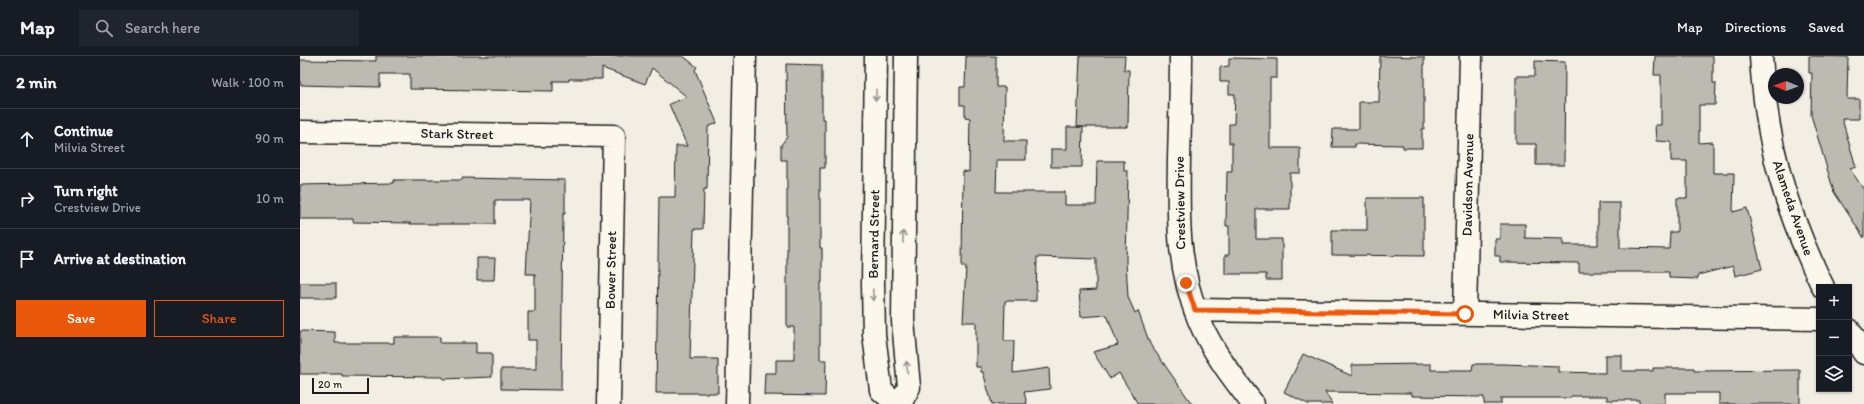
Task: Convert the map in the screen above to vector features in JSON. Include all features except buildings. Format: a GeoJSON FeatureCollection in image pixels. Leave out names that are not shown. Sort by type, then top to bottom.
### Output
{"type":"FeatureCollection","features":[{"type":"Feature","properties":{"kind":"street"},"geometry":{"type":"LineString","coordinates":[[737,404],[745,56]]}},
{"type":"Feature","properties":{"kind":"street","name":"Bernard Street"},"geometry":{"type":"LineString","coordinates":[[876,56],[873,284],[874,335],[881,390],[899,404],[909,387],[903,321],[906,56]]}},
{"type":"Feature","properties":{"kind":"street","name":"Crestview Drive"},"geometry":{"type":"LineString","coordinates":[[1181,56],[1178,212],[1180,248],[1186,283],[1195,310],[1216,355],[1253,404]]}},
{"type":"Feature","properties":{"kind":"street","name":"Davidson Avenue"},"geometry":{"type":"LineString","coordinates":[[1465,314],[1471,56]]}},
{"type":"Feature","properties":{"kind":"street","name":"Alameda Avenue"},"geometry":{"type":"LineString","coordinates":[[1761,56],[1763,95],[1771,141],[1782,185],[1800,237],[1822,284]]}},
{"type":"Feature","properties":{"kind":"street","name":"Stark Street"},"geometry":{"type":"LineString","coordinates":[[300,132],[614,136]]}},
{"type":"Feature","properties":{"kind":"street","name":"Bower Street"},"geometry":{"type":"LineString","coordinates":[[609,404],[614,136]]}},
{"type":"Feature","properties":{"kind":"street","name":"Milvia Street"},"geometry":{"type":"LineString","coordinates":[[1195,310],[1816,319]]}},
{"type":"Feature","properties":{"kind":"street"},"geometry":{"type":"LineString","coordinates":[[1852,335],[1864,354]]}},
{"type":"Feature","properties":{"kind":"route"},"geometry":{"type":"LineString","coordinates":[[1186,283],[1195,310],[1465,314]]}}]}
